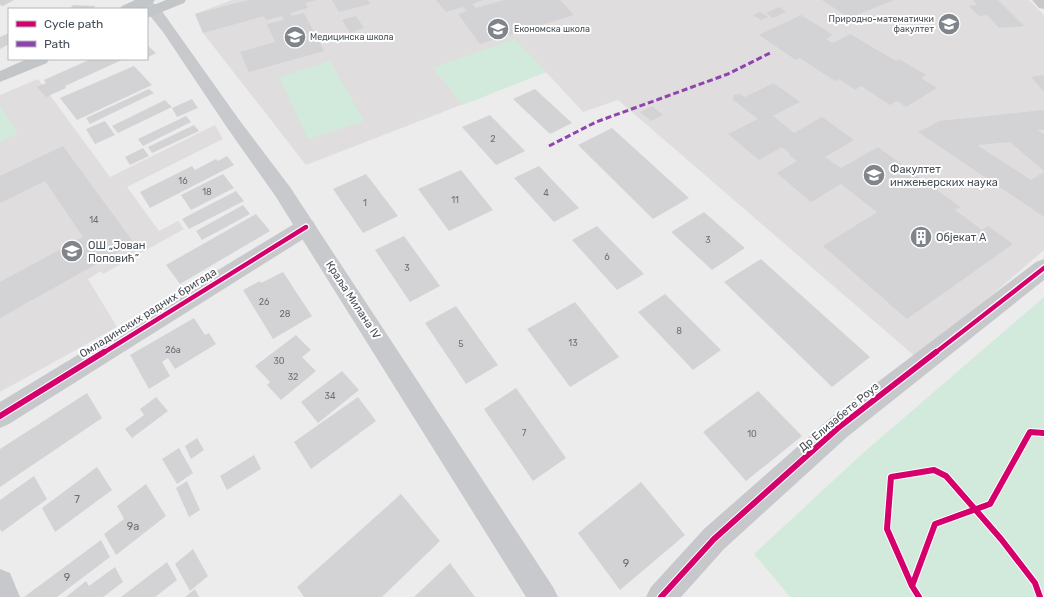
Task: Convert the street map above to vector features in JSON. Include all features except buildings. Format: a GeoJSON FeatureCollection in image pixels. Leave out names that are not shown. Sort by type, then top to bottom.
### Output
{"type":"FeatureCollection","features":[{"type":"Feature","properties":{"kind":"main road"},"geometry":{"type":"LineString","coordinates":[[131,8],[179,0]]}},
{"type":"Feature","properties":{"kind":"main road","name":"Краља Милана IV"},"geometry":{"type":"LineString","coordinates":[[149,4],[283,192],[543,597]]}},
{"type":"Feature","properties":{"kind":"main road"},"geometry":{"type":"LineString","coordinates":[[0,64],[10,60]]}},
{"type":"Feature","properties":{"kind":"main road"},"geometry":{"type":"LineString","coordinates":[[0,77],[39,60]]}},
{"type":"Feature","properties":{"kind":"street"},"geometry":{"type":"LineString","coordinates":[[1039,0],[1044,5]]}},
{"type":"Feature","properties":{"kind":"street","name":"Омладинских радних бригада"},"geometry":{"type":"LineString","coordinates":[[0,416],[306,227]]}},
{"type":"Feature","properties":{"kind":"street","name":"Др Елизабете Роуз"},"geometry":{"type":"LineString","coordinates":[[661,597],[714,539],[838,428],[1044,268]]}},
{"type":"Feature","properties":{"kind":"street"},"geometry":{"type":"LineString","coordinates":[[0,583],[5,597]]}},
{"type":"Feature","properties":{"kind":"shaded area"},"geometry":{"type":"Polygon","coordinates":[[[232,0],[1029,0],[1044,15],[1044,250],[918,359],[618,100],[583,112],[546,72],[306,165],[203,33],[195,14],[232,0]]]}},
{"type":"Feature","properties":{"kind":"shaded area","name":"ОШ „Јован Поповић”"},"geometry":{"type":"Polygon","coordinates":[[[38,79],[110,177],[215,125],[223,139],[127,187],[159,231],[178,221],[184,229],[103,274],[101,271],[88,279],[117,327],[0,392],[0,95],[38,79]]]}},
{"type":"Feature","properties":{"kind":"green space"},"geometry":{"type":"Polygon","coordinates":[[[514,39],[546,72],[463,105],[433,68],[514,39]]]}},
{"type":"Feature","properties":{"kind":"green space"},"geometry":{"type":"Polygon","coordinates":[[[330,61],[364,121],[308,139],[279,77],[330,61]]]}},
{"type":"Feature","properties":{"kind":"green space"},"geometry":{"type":"Polygon","coordinates":[[[0,106],[18,134],[0,142],[0,106]]]}},
{"type":"Feature","properties":{"kind":"green space"},"geometry":{"type":"Polygon","coordinates":[[[1044,297],[1044,597],[790,597],[754,554],[863,453],[1044,297]]]}},
{"type":"Feature","properties":{"kind":"marked path"},"geometry":{"type":"LineString","coordinates":[[549,146],[596,122],[728,74],[770,53]]}},
{"type":"Feature","properties":{"kind":"cycle path"},"geometry":{"type":"LineString","coordinates":[[0,416],[306,227]]}},
{"type":"Feature","properties":{"kind":"cycle path"},"geometry":{"type":"LineString","coordinates":[[661,597],[714,539],[838,428],[1044,268]]}},
{"type":"Feature","properties":{"kind":"cycle path"},"geometry":{"type":"LineString","coordinates":[[919,597],[912,586],[935,524],[990,504],[1030,432],[1044,433]]}},
{"type":"Feature","properties":{"kind":"cycle path"},"geometry":{"type":"LineString","coordinates":[[912,586],[887,529],[891,477],[934,470],[946,476],[1001,539],[1035,583],[1040,597]]}},
{"type":"Feature","properties":{"kind":"place","name":"Природно-математички факултет"},"geometry":{"type":"Point","coordinates":[949,24]}},
{"type":"Feature","properties":{"kind":"place","name":"Економска школа"},"geometry":{"type":"Point","coordinates":[498,29]}},
{"type":"Feature","properties":{"kind":"place","name":"Медицинска школа"},"geometry":{"type":"Point","coordinates":[295,37]}},
{"type":"Feature","properties":{"kind":"place","name":"Факултет инжењерских наука"},"geometry":{"type":"Point","coordinates":[874,175]}},
{"type":"Feature","properties":{"kind":"place","name":"Објекат А"},"geometry":{"type":"Point","coordinates":[921,237]}},
{"type":"Feature","properties":{"kind":"place","name":"ОШ „Јован Поповић”"},"geometry":{"type":"Point","coordinates":[72,251]}}]}
